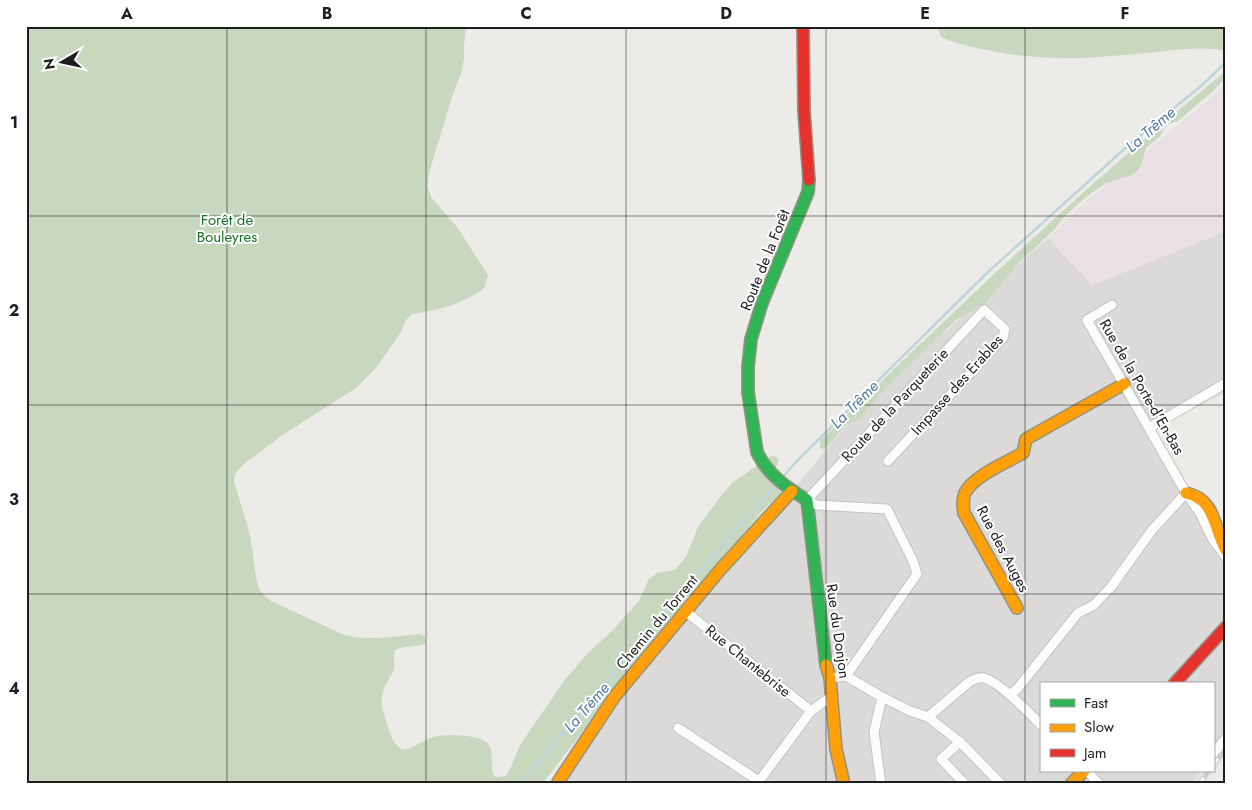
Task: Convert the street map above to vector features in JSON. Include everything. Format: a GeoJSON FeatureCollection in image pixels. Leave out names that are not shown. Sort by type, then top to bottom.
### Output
{"type":"FeatureCollection","features":[{"type":"Feature","properties":{"kind":"street","name":"Route de la Forêt"},"geometry":{"type":"LineString","coordinates":[[789,489],[763,464],[756,452],[748,392],[749,355],[751,339],[762,303],[808,192],[809,175],[804,110],[805,42],[803,26]]}},
{"type":"Feature","properties":{"kind":"street","name":"Rue de la Porte-d'En-Bas"},"geometry":{"type":"LineString","coordinates":[[1112,305],[1087,320],[1186,493],[1200,513],[1212,538],[1226,557]]}},
{"type":"Feature","properties":{"kind":"street","name":"Impasse des Erables"},"geometry":{"type":"LineString","coordinates":[[888,461],[1003,338],[1005,329],[984,310]]}},
{"type":"Feature","properties":{"kind":"street","name":"Route de la Parqueterie"},"geometry":{"type":"LineString","coordinates":[[807,500],[984,310]]}},
{"type":"Feature","properties":{"kind":"street"},"geometry":{"type":"LineString","coordinates":[[1149,428],[1226,383]]}},
{"type":"Feature","properties":{"kind":"street","name":"Rue des Auges"},"geometry":{"type":"LineString","coordinates":[[1018,608],[964,513],[963,502],[966,491],[973,483],[1023,453],[1026,439],[1124,384]]}},
{"type":"Feature","properties":{"kind":"street"},"geometry":{"type":"LineString","coordinates":[[789,489],[817,505],[887,509],[913,561],[917,574],[846,676]]}},
{"type":"Feature","properties":{"kind":"street","name":"Chemin du Torrent"},"geometry":{"type":"LineString","coordinates":[[559,783],[615,696],[789,489]]}},
{"type":"Feature","properties":{"kind":"street"},"geometry":{"type":"LineString","coordinates":[[1010,695],[1018,688],[1078,613],[1094,605],[1111,587],[1152,530],[1186,493],[1202,498],[1210,509],[1220,542],[1226,550]]}},
{"type":"Feature","properties":{"kind":"street","name":"Rue du Donjon"},"geometry":{"type":"LineString","coordinates":[[807,500],[826,663],[830,678],[836,749],[844,784]]}},
{"type":"Feature","properties":{"kind":"street","name":"Rue Chantebrise"},"geometry":{"type":"LineString","coordinates":[[685,611],[811,711]]}},
{"type":"Feature","properties":{"kind":"street"},"geometry":{"type":"LineString","coordinates":[[1215,637],[1226,618]]}},
{"type":"Feature","properties":{"kind":"street"},"geometry":{"type":"LineString","coordinates":[[1176,682],[1226,627]]}},
{"type":"Feature","properties":{"kind":"street"},"geometry":{"type":"LineString","coordinates":[[830,678],[846,676],[882,697],[910,711],[928,717],[960,742],[1001,784]]}},
{"type":"Feature","properties":{"kind":"street"},"geometry":{"type":"LineString","coordinates":[[928,717],[969,682],[976,678],[983,678],[1010,695],[1040,724]]}},
{"type":"Feature","properties":{"kind":"street"},"geometry":{"type":"LineString","coordinates":[[678,728],[758,782],[811,711],[832,696]]}},
{"type":"Feature","properties":{"kind":"street"},"geometry":{"type":"LineString","coordinates":[[881,784],[874,732],[882,697]]}},
{"type":"Feature","properties":{"kind":"street"},"geometry":{"type":"LineString","coordinates":[[1214,753],[1226,738]]}},
{"type":"Feature","properties":{"kind":"street"},"geometry":{"type":"LineString","coordinates":[[960,742],[942,759],[965,784]]}},
{"type":"Feature","properties":{"kind":"street"},"geometry":{"type":"LineString","coordinates":[[1071,784],[1084,772]]}},
{"type":"Feature","properties":{"kind":"street"},"geometry":{"type":"LineString","coordinates":[[1086,772],[1099,784]]}},
{"type":"Feature","properties":{"kind":"shaded area"},"geometry":{"type":"Polygon","coordinates":[[[1226,85],[1226,231],[1092,285],[1048,238],[1080,207],[1226,85]]]}},
{"type":"Feature","properties":{"kind":"shaded area"},"geometry":{"type":"Polygon","coordinates":[[[1226,231],[1226,392],[1151,431],[1226,565],[1226,739],[1214,754],[1214,682],[1040,682],[1040,772],[1200,772],[1191,784],[551,784],[615,696],[839,434],[881,390],[1048,238],[1092,285],[1226,231]]]}},
{"type":"Feature","properties":{"kind":"shaded area"},"geometry":{"type":"Polygon","coordinates":[[[1226,739],[1226,756],[1214,771],[1214,754],[1226,739]]]}},
{"type":"Feature","properties":{"kind":"shaded area"},"geometry":{"type":"Polygon","coordinates":[[[1200,772],[1213,772],[1204,784],[1191,784],[1200,772]]]}},
{"type":"Feature","properties":{"kind":"green space","name":"Forêt de Bouleyres"},"geometry":{"type":"Polygon","coordinates":[[[26,26],[466,26],[462,71],[452,97],[429,173],[428,187],[431,197],[457,227],[488,275],[485,287],[476,294],[455,304],[413,314],[406,320],[401,332],[376,368],[356,388],[281,436],[244,464],[235,474],[234,481],[250,535],[257,583],[261,592],[271,601],[342,634],[361,638],[421,634],[425,637],[426,643],[395,650],[394,669],[382,693],[383,708],[388,727],[392,738],[401,749],[411,748],[438,736],[454,735],[478,738],[490,747],[493,774],[496,777],[506,776],[520,745],[564,681],[587,654],[611,632],[639,601],[649,579],[657,573],[675,570],[686,557],[698,527],[732,483],[769,457],[775,456],[778,459],[778,464],[769,476],[772,481],[781,487],[780,494],[762,511],[723,559],[693,590],[542,784],[26,784],[26,26]]]}},
{"type":"Feature","properties":{"kind":"green space"},"geometry":{"type":"Polygon","coordinates":[[[937,26],[1226,26],[1226,51],[1196,48],[1082,58],[1020,56],[963,45],[949,40],[941,37],[937,26]]]}},
{"type":"Feature","properties":{"kind":"green space"},"geometry":{"type":"Polygon","coordinates":[[[1226,71],[1226,77],[1213,91],[1178,121],[1168,124],[1160,136],[1146,148],[1141,166],[1136,172],[1106,183],[1086,197],[1018,264],[986,302],[956,320],[887,387],[861,418],[846,425],[825,449],[820,448],[820,441],[1018,252],[1069,205],[1226,71]]]}},
{"type":"Feature","properties":{"kind":"waterway","name":"La Trême"},"geometry":{"type":"LineString","coordinates":[[781,479],[988,272],[1131,143],[1201,86],[1226,62]]}},
{"type":"Feature","properties":{"kind":"waterway","name":"La Trême"},"geometry":{"type":"LineString","coordinates":[[520,784],[705,565],[778,483]]}},
{"type":"Feature","properties":{"kind":"railway"},"geometry":{"type":"LineString","coordinates":[[1214,764],[1226,749]]}},
{"type":"Feature","properties":{"kind":"railway"},"geometry":{"type":"LineString","coordinates":[[1199,784],[1208,772]]}},
{"type":"Feature","properties":{"kind":"traffic: fast"},"geometry":{"type":"LineString","coordinates":[[809,180],[808,192],[762,303],[751,339],[748,392],[757,452],[761,460],[778,480],[807,500],[826,665]]}},
{"type":"Feature","properties":{"kind":"traffic: slow"},"geometry":{"type":"LineString","coordinates":[[1017,608],[964,513],[963,501],[965,493],[982,476],[1023,453],[1026,439],[1124,384]]}},
{"type":"Feature","properties":{"kind":"traffic: slow"},"geometry":{"type":"LineString","coordinates":[[559,784],[558,782],[615,696],[720,570],[792,491]]}},
{"type":"Feature","properties":{"kind":"traffic: slow"},"geometry":{"type":"LineString","coordinates":[[1186,493],[1196,496],[1208,508],[1226,550]]}},
{"type":"Feature","properties":{"kind":"traffic: slow"},"geometry":{"type":"LineString","coordinates":[[826,665],[830,678],[836,749],[844,784]]}},
{"type":"Feature","properties":{"kind":"traffic: slow"},"geometry":{"type":"LineString","coordinates":[[1071,784],[1083,772]]}},
{"type":"Feature","properties":{"kind":"traffic: jam"},"geometry":{"type":"LineString","coordinates":[[803,26],[804,111],[809,180]]}},
{"type":"Feature","properties":{"kind":"traffic: jam"},"geometry":{"type":"LineString","coordinates":[[1176,682],[1226,627]]}}]}
